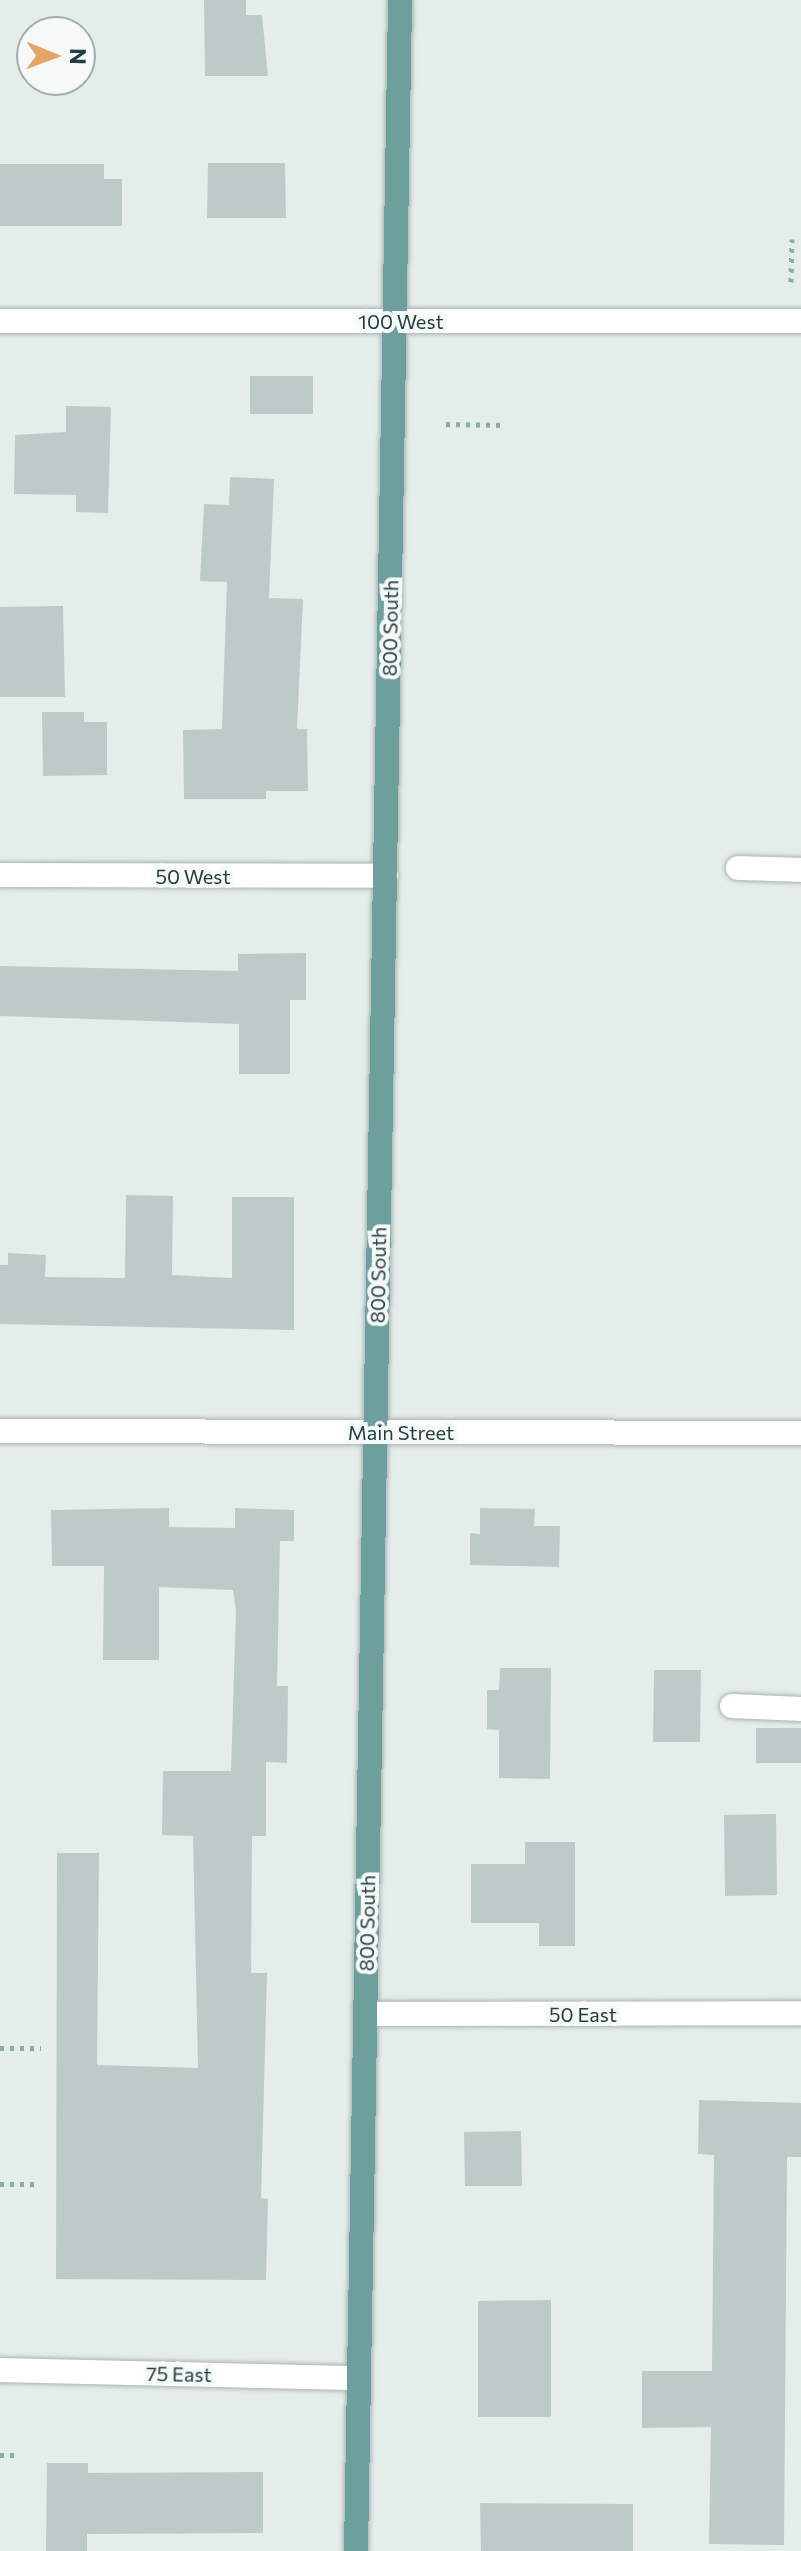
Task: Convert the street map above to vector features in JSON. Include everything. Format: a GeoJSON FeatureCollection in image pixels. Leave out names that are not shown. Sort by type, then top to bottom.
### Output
{"type":"FeatureCollection","features":[{"type":"Feature","properties":{"kind":"main road","name":"800 South"},"geometry":{"type":"LineString","coordinates":[[356,2551],[400,0]]}},
{"type":"Feature","properties":{"kind":"street","name":"100 West"},"geometry":{"type":"LineString","coordinates":[[0,321],[801,321]]}},
{"type":"Feature","properties":{"kind":"street"},"geometry":{"type":"LineString","coordinates":[[738,868],[801,870]]}},
{"type":"Feature","properties":{"kind":"street","name":"50 West"},"geometry":{"type":"LineString","coordinates":[[0,875],[386,876]]}},
{"type":"Feature","properties":{"kind":"street","name":"Main Street"},"geometry":{"type":"LineString","coordinates":[[0,1431],[801,1433]]}},
{"type":"Feature","properties":{"kind":"street"},"geometry":{"type":"LineString","coordinates":[[732,1706],[801,1709]]}},
{"type":"Feature","properties":{"kind":"street","name":"50 East"},"geometry":{"type":"LineString","coordinates":[[366,2014],[801,2013]]}},
{"type":"Feature","properties":{"kind":"street","name":"75 East"},"geometry":{"type":"LineString","coordinates":[[0,2370],[359,2378]]}},
{"type":"Feature","properties":{"kind":"path"},"geometry":{"type":"LineString","coordinates":[[791,282],[792,239]]}},
{"type":"Feature","properties":{"kind":"path"},"geometry":{"type":"LineString","coordinates":[[446,424],[504,425]]}},
{"type":"Feature","properties":{"kind":"path"},"geometry":{"type":"LineString","coordinates":[[0,2048],[41,2048]]}},
{"type":"Feature","properties":{"kind":"path"},"geometry":{"type":"LineString","coordinates":[[0,2184],[38,2184]]}},
{"type":"Feature","properties":{"kind":"path"},"geometry":{"type":"LineString","coordinates":[[0,2455],[16,2455]]}},
{"type":"Feature","properties":{"kind":"building"},"geometry":{"type":"Polygon","coordinates":[[[204,0],[246,0],[246,15],[262,15],[268,76],[205,76],[204,0]]]}},
{"type":"Feature","properties":{"kind":"building"},"geometry":{"type":"Polygon","coordinates":[[[208,163],[285,163],[286,218],[207,218],[208,163]]]}},
{"type":"Feature","properties":{"kind":"building"},"geometry":{"type":"Polygon","coordinates":[[[0,164],[104,164],[104,179],[122,179],[122,226],[0,226],[0,164]]]}},
{"type":"Feature","properties":{"kind":"building"},"geometry":{"type":"Polygon","coordinates":[[[250,376],[313,376],[313,414],[250,414],[250,376]]]}},
{"type":"Feature","properties":{"kind":"building"},"geometry":{"type":"Polygon","coordinates":[[[66,406],[111,407],[108,513],[76,512],[76,495],[14,494],[15,435],[66,432],[66,406]]]}},
{"type":"Feature","properties":{"kind":"building"},"geometry":{"type":"Polygon","coordinates":[[[230,477],[274,479],[269,598],[303,599],[297,729],[307,729],[308,791],[266,791],[266,799],[184,799],[183,730],[222,729],[227,582],[200,581],[204,504],[229,505],[230,477]]]}},
{"type":"Feature","properties":{"kind":"building"},"geometry":{"type":"Polygon","coordinates":[[[63,606],[65,697],[0,697],[0,607],[63,606]]]}},
{"type":"Feature","properties":{"kind":"building"},"geometry":{"type":"Polygon","coordinates":[[[42,712],[84,712],[84,722],[107,722],[107,775],[43,776],[42,712]]]}},
{"type":"Feature","properties":{"kind":"building"},"geometry":{"type":"Polygon","coordinates":[[[306,953],[306,1000],[290,1000],[290,1074],[239,1074],[239,1024],[0,1016],[0,966],[238,971],[238,954],[306,953]]]}},
{"type":"Feature","properties":{"kind":"building"},"geometry":{"type":"Polygon","coordinates":[[[126,1195],[173,1196],[172,1275],[232,1278],[232,1197],[294,1197],[294,1330],[0,1324],[0,1265],[8,1265],[8,1253],[46,1255],[45,1277],[125,1278],[126,1195]]]}},
{"type":"Feature","properties":{"kind":"building"},"geometry":{"type":"Polygon","coordinates":[[[169,1508],[169,1527],[235,1528],[235,1508],[294,1510],[294,1541],[280,1541],[277,1686],[288,1686],[287,1763],[266,1762],[266,1836],[252,1836],[251,1973],[267,1973],[261,2198],[268,2199],[266,2280],[56,2279],[57,1853],[99,1853],[97,2065],[198,2068],[193,1836],[162,1835],[163,1771],[231,1771],[236,1610],[233,1590],[159,1587],[159,1660],[103,1660],[104,1566],[52,1566],[51,1510],[169,1508]]]}},
{"type":"Feature","properties":{"kind":"building"},"geometry":{"type":"Polygon","coordinates":[[[480,1508],[535,1509],[534,1526],[560,1526],[559,1567],[470,1565],[470,1533],[480,1534],[480,1508]]]}},
{"type":"Feature","properties":{"kind":"building"},"geometry":{"type":"Polygon","coordinates":[[[500,1668],[551,1668],[550,1779],[499,1778],[499,1730],[487,1729],[487,1690],[499,1690],[500,1668]]]}},
{"type":"Feature","properties":{"kind":"building"},"geometry":{"type":"Polygon","coordinates":[[[654,1670],[701,1670],[700,1742],[653,1742],[654,1670]]]}},
{"type":"Feature","properties":{"kind":"building"},"geometry":{"type":"Polygon","coordinates":[[[756,1728],[801,1728],[801,1763],[756,1763],[756,1728]]]}},
{"type":"Feature","properties":{"kind":"building"},"geometry":{"type":"Polygon","coordinates":[[[776,1814],[777,1895],[725,1896],[724,1815],[776,1814]]]}},
{"type":"Feature","properties":{"kind":"building"},"geometry":{"type":"Polygon","coordinates":[[[525,1842],[575,1842],[575,1946],[539,1946],[539,1923],[471,1923],[471,1864],[525,1864],[525,1842]]]}},
{"type":"Feature","properties":{"kind":"building"},"geometry":{"type":"Polygon","coordinates":[[[699,2100],[801,2103],[801,2157],[787,2157],[784,2545],[709,2544],[711,2427],[642,2428],[642,2371],[712,2371],[714,2155],[698,2154],[699,2100]]]}},
{"type":"Feature","properties":{"kind":"building"},"geometry":{"type":"Polygon","coordinates":[[[521,2131],[522,2186],[465,2186],[464,2132],[521,2131]]]}},
{"type":"Feature","properties":{"kind":"building"},"geometry":{"type":"Polygon","coordinates":[[[551,2300],[551,2417],[478,2417],[478,2301],[551,2300]]]}},
{"type":"Feature","properties":{"kind":"building"},"geometry":{"type":"Polygon","coordinates":[[[47,2463],[88,2463],[88,2473],[263,2472],[263,2533],[87,2534],[87,2551],[46,2551],[47,2463]]]}},
{"type":"Feature","properties":{"kind":"building"},"geometry":{"type":"Polygon","coordinates":[[[480,2503],[633,2504],[633,2551],[481,2551],[480,2503]]]}}]}
